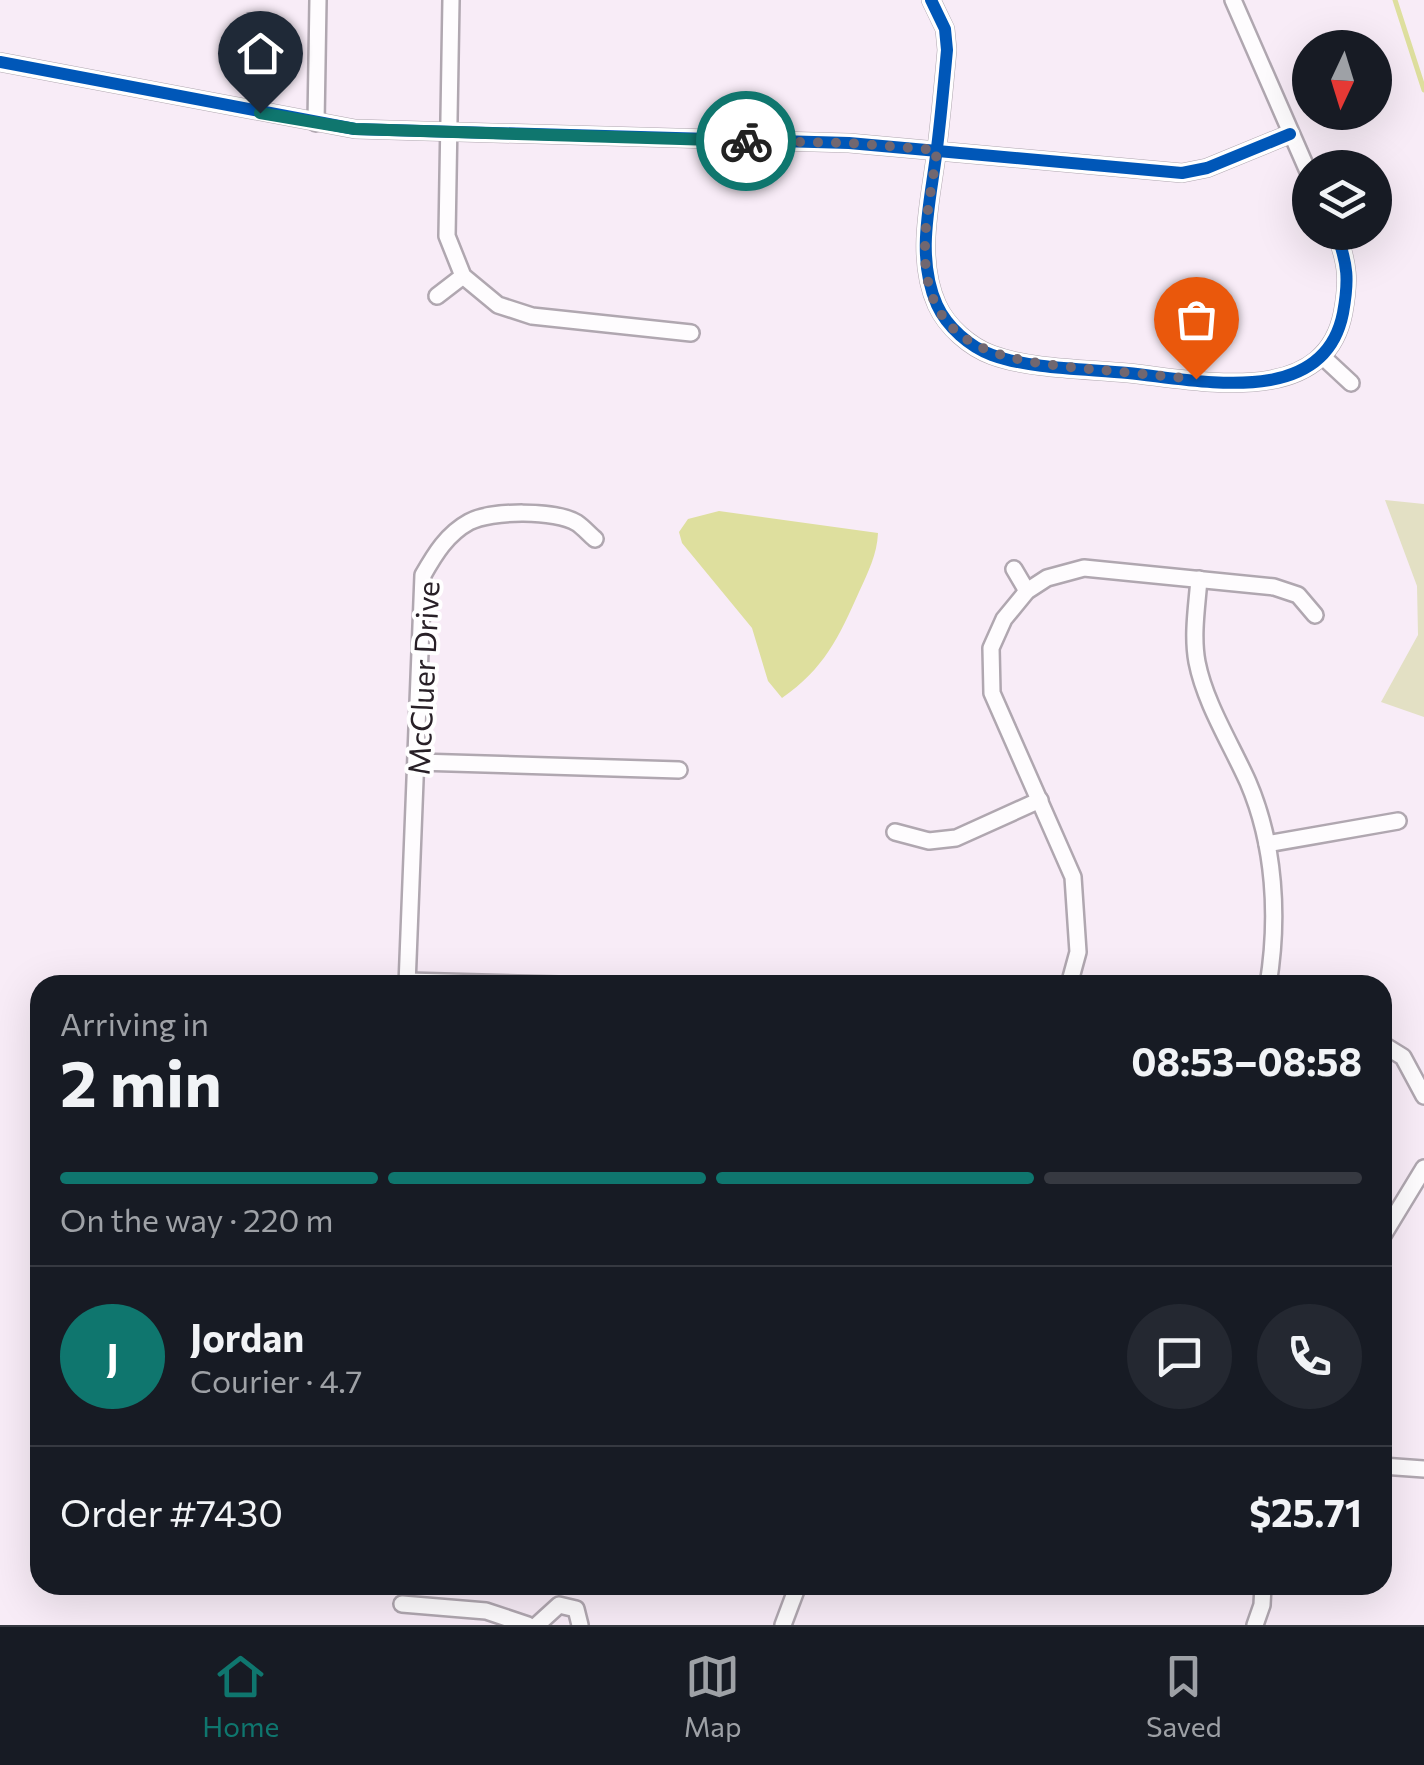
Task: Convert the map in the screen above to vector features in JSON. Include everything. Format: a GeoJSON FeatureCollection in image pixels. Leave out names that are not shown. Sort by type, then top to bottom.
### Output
{"type":"FeatureCollection","features":[{"type":"Feature","properties":{"kind":"street"},"geometry":{"type":"LineString","coordinates":[[316,123],[318,0]]}},
{"type":"Feature","properties":{"kind":"street"},"geometry":{"type":"LineString","coordinates":[[451,0],[447,236],[462,276],[498,305],[532,316],[692,333]]}},
{"type":"Feature","properties":{"kind":"street"},"geometry":{"type":"LineString","coordinates":[[932,0],[945,29],[947,50],[924,251],[938,307],[952,326],[982,350],[1048,365],[1228,382],[1259,382],[1291,375],[1310,368],[1323,356],[1340,329],[1349,278],[1341,250]]}},
{"type":"Feature","properties":{"kind":"street"},"geometry":{"type":"LineString","coordinates":[[1233,0],[1298,150]]}},
{"type":"Feature","properties":{"kind":"street"},"geometry":{"type":"LineString","coordinates":[[0,62],[355,129],[849,143],[1182,174],[1290,134]]}},
{"type":"Feature","properties":{"kind":"street"},"geometry":{"type":"LineString","coordinates":[[437,296],[462,276]]}},
{"type":"Feature","properties":{"kind":"street"},"geometry":{"type":"LineString","coordinates":[[1323,356],[1350,383]]}},
{"type":"Feature","properties":{"kind":"street","name":"McCluer Drive"},"geometry":{"type":"LineString","coordinates":[[407,975],[424,575],[440,545],[470,521],[510,513],[549,515],[575,521],[595,539]]}},
{"type":"Feature","properties":{"kind":"street"},"geometry":{"type":"LineString","coordinates":[[1072,975],[1078,952],[1073,877],[992,693],[991,648],[1004,619],[1027,591],[1048,578],[1084,568],[1274,587],[1298,594],[1314,615]]}},
{"type":"Feature","properties":{"kind":"street"},"geometry":{"type":"LineString","coordinates":[[1014,570],[1027,591]]}},
{"type":"Feature","properties":{"kind":"street"},"geometry":{"type":"LineString","coordinates":[[1199,578],[1196,660],[1250,788],[1267,844],[1274,896],[1269,975]]}},
{"type":"Feature","properties":{"kind":"street"},"geometry":{"type":"LineString","coordinates":[[418,762],[679,770]]}},
{"type":"Feature","properties":{"kind":"street"},"geometry":{"type":"LineString","coordinates":[[894,832],[929,841],[956,838],[1040,800]]}},
{"type":"Feature","properties":{"kind":"street"},"geometry":{"type":"LineString","coordinates":[[1267,844],[1398,821]]}},
{"type":"Feature","properties":{"kind":"street"},"geometry":{"type":"LineString","coordinates":[[1392,1050],[1403,1057],[1424,1096]]}},
{"type":"Feature","properties":{"kind":"street"},"geometry":{"type":"LineString","coordinates":[[1392,1222],[1424,1168]]}},
{"type":"Feature","properties":{"kind":"street"},"geometry":{"type":"LineString","coordinates":[[1408,1199],[1424,1209]]}},
{"type":"Feature","properties":{"kind":"street"},"geometry":{"type":"LineString","coordinates":[[1392,1467],[1424,1470]]}},
{"type":"Feature","properties":{"kind":"street"},"geometry":{"type":"LineString","coordinates":[[783,1625],[794,1595]]}},
{"type":"Feature","properties":{"kind":"street"},"geometry":{"type":"LineString","coordinates":[[1255,1625],[1263,1595]]}},
{"type":"Feature","properties":{"kind":"street"},"geometry":{"type":"LineString","coordinates":[[402,1604],[486,1612],[528,1625]]}},
{"type":"Feature","properties":{"kind":"street"},"geometry":{"type":"LineString","coordinates":[[537,1625],[560,1605],[576,1609],[580,1625]]}},
{"type":"Feature","properties":{"kind":"shaded area"},"geometry":{"type":"Polygon","coordinates":[[[1385,500],[1424,504],[1424,717],[1381,702],[1418,635],[1417,586],[1385,500]]]}},
{"type":"Feature","properties":{"kind":"shaded area"},"geometry":{"type":"Polygon","coordinates":[[[719,511],[878,533],[871,563],[837,638],[809,676],[782,698],[768,681],[752,628],[682,543],[679,532],[688,519],[719,511]]]}},
{"type":"Feature","properties":{"kind":"waterway"},"geometry":{"type":"LineString","coordinates":[[1395,0],[1424,90]]}},
{"type":"Feature","properties":{"kind":"cycle path"},"geometry":{"type":"LineString","coordinates":[[931,0],[945,29],[947,50],[926,228],[927,267],[941,313],[976,347],[992,355],[1059,368],[1222,383],[1285,376],[1311,364],[1331,344],[1343,313],[1346,291],[1342,250]]}},
{"type":"Feature","properties":{"kind":"cycle path"},"geometry":{"type":"LineString","coordinates":[[0,62],[355,129],[849,143],[1182,173],[1207,168],[1290,134]]}},
{"type":"Feature","properties":{"kind":"way so far"},"geometry":{"type":"LineString","coordinates":[[746,141],[937,150],[924,251],[938,307],[971,344],[993,355],[1048,365],[1196,379]]}},
{"type":"Feature","properties":{"kind":"route"},"geometry":{"type":"LineString","coordinates":[[260,113],[355,129],[746,141]]}}]}
